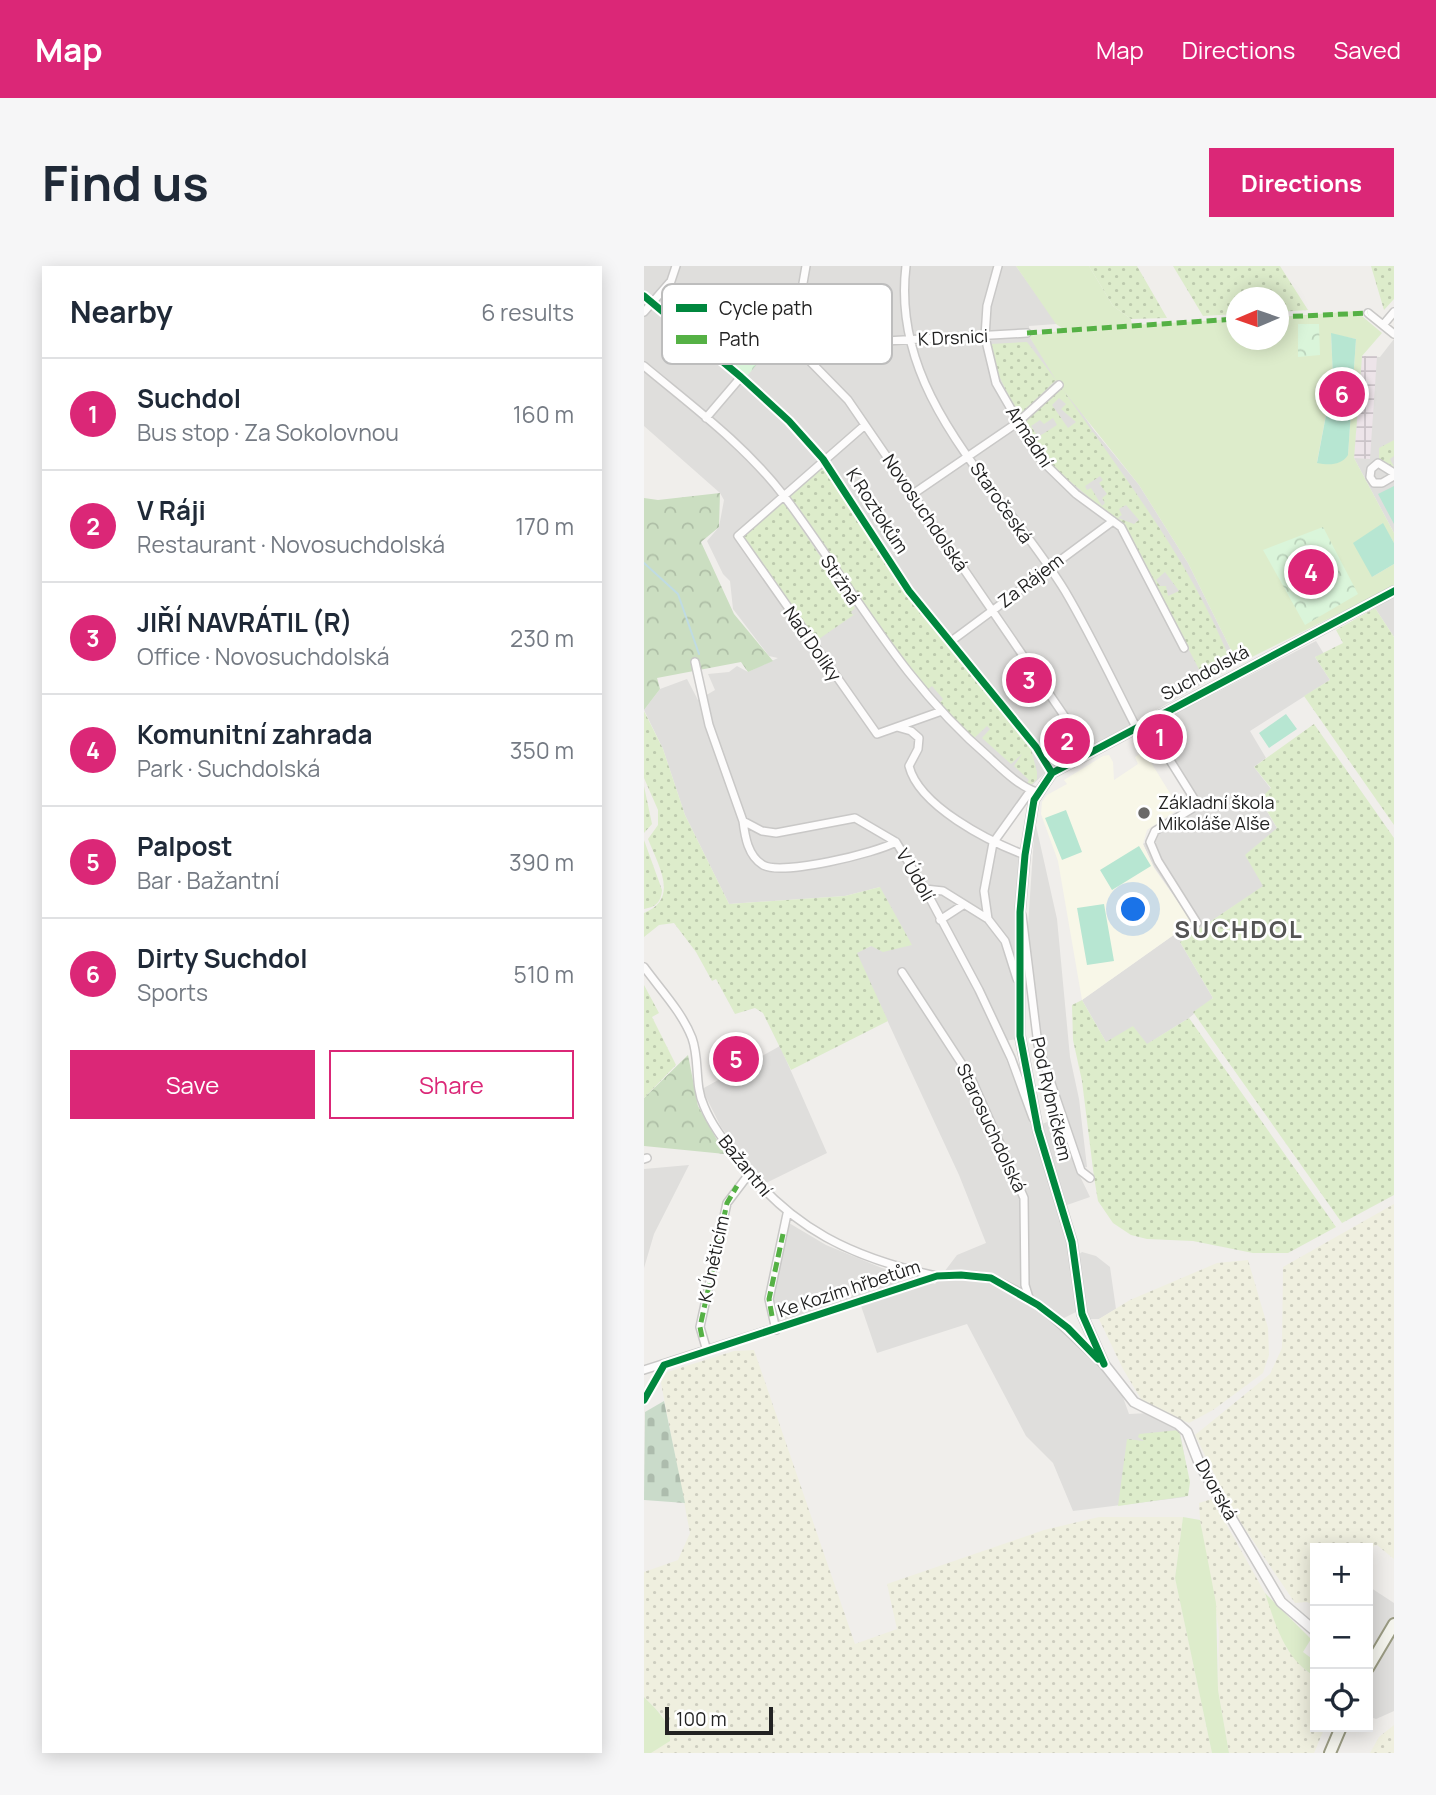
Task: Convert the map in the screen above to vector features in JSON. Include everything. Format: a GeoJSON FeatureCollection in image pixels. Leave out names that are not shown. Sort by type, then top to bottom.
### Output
{"type":"FeatureCollection","features":[{"type":"Feature","properties":{"kind":"main road"},"geometry":{"type":"LineString","coordinates":[[1373,1660],[1394,1624]]}},
{"type":"Feature","properties":{"kind":"main road"},"geometry":{"type":"LineString","coordinates":[[1330,1753],[1339,1732]]}},
{"type":"Feature","properties":{"kind":"street"},"geometry":{"type":"LineString","coordinates":[[669,284],[676,266]]}},
{"type":"Feature","properties":{"kind":"street"},"geometry":{"type":"LineString","coordinates":[[803,284],[806,266]]}},
{"type":"Feature","properties":{"kind":"street","name":"Staročeská"},"geometry":{"type":"LineString","coordinates":[[906,266],[904,293],[911,340],[924,387],[968,456],[1064,590],[1141,725],[1198,805],[1155,831],[1150,842],[1158,861],[1198,923]]}},
{"type":"Feature","properties":{"kind":"street","name":"Armádní"},"geometry":{"type":"LineString","coordinates":[[998,266],[987,306],[985,337],[996,383],[1017,423],[1055,477],[1122,529],[1182,635],[1184,648]]}},
{"type":"Feature","properties":{"kind":"street"},"geometry":{"type":"LineString","coordinates":[[644,313],[662,292]]}},
{"type":"Feature","properties":{"kind":"street","name":"K Roztokům"},"geometry":{"type":"LineString","coordinates":[[644,296],[662,312]]}},
{"type":"Feature","properties":{"kind":"street"},"geometry":{"type":"LineString","coordinates":[[1382,325],[1394,312]]}},
{"type":"Feature","properties":{"kind":"street"},"geometry":{"type":"LineString","coordinates":[[1368,313],[1394,334]]}},
{"type":"Feature","properties":{"kind":"street","name":"K Drsnici"},"geometry":{"type":"LineString","coordinates":[[892,341],[1027,333]]}},
{"type":"Feature","properties":{"kind":"street","name":"K Roztokům"},"geometry":{"type":"LineString","coordinates":[[726,364],[789,421],[823,459],[909,590],[1036,747],[1052,773]]}},
{"type":"Feature","properties":{"kind":"street","name":"Novosuchdolská"},"geometry":{"type":"LineString","coordinates":[[813,364],[848,400],[1089,752]]}},
{"type":"Feature","properties":{"kind":"street","name":"Stržná"},"geometry":{"type":"LineString","coordinates":[[644,366],[729,437],[783,495],[861,611],[939,712],[1034,791]]}},
{"type":"Feature","properties":{"kind":"street"},"geometry":{"type":"LineString","coordinates":[[706,418],[741,377]]}},
{"type":"Feature","properties":{"kind":"street"},"geometry":{"type":"LineString","coordinates":[[913,494],[1017,423],[1059,385]]}},
{"type":"Feature","properties":{"kind":"street"},"geometry":{"type":"LineString","coordinates":[[783,495],[865,425]]}},
{"type":"Feature","properties":{"kind":"street","name":"Nad Dolíky"},"geometry":{"type":"LineString","coordinates":[[783,495],[738,536],[873,730],[884,734],[939,712]]}},
{"type":"Feature","properties":{"kind":"street","name":"Za Rájem"},"geometry":{"type":"LineString","coordinates":[[950,642],[1113,521]]}},
{"type":"Feature","properties":{"kind":"street","name":"Suchdolská"},"geometry":{"type":"LineString","coordinates":[[1034,791],[1052,773],[1089,752],[1394,591]]}},
{"type":"Feature","properties":{"kind":"street"},"geometry":{"type":"LineString","coordinates":[[695,662],[709,725],[753,856],[764,866],[778,869],[856,857],[896,842]]}},
{"type":"Feature","properties":{"kind":"street"},"geometry":{"type":"LineString","coordinates":[[897,727],[911,731],[919,738],[919,749],[909,766],[913,780],[957,820],[993,843],[1025,855]]}},
{"type":"Feature","properties":{"kind":"street"},"geometry":{"type":"LineString","coordinates":[[988,919],[984,891],[993,843],[1034,791]]}},
{"type":"Feature","properties":{"kind":"street","name":"Pod Rybníčkem"},"geometry":{"type":"LineString","coordinates":[[1034,791],[1020,912],[1020,1036],[1038,1130],[1072,1242],[1082,1314],[1104,1364]]}},
{"type":"Feature","properties":{"kind":"street","name":"V Údolí"},"geometry":{"type":"LineString","coordinates":[[743,821],[762,831],[776,832],[855,818],[896,842],[925,889],[979,990],[1011,1058],[1038,1130]]}},
{"type":"Feature","properties":{"kind":"street"},"geometry":{"type":"LineString","coordinates":[[925,889],[943,891],[988,919],[1006,941],[1019,986]]}},
{"type":"Feature","properties":{"kind":"street"},"geometry":{"type":"LineString","coordinates":[[940,920],[963,905]]}},
{"type":"Feature","properties":{"kind":"street"},"geometry":{"type":"LineString","coordinates":[[1020,912],[1024,922],[1035,1024],[1044,1070],[1081,1171],[1090,1178]]}},
{"type":"Feature","properties":{"kind":"street","name":"Bažantní"},"geometry":{"type":"LineString","coordinates":[[644,967],[673,1005],[692,1037],[703,1106],[749,1174],[788,1214],[828,1240],[860,1254],[937,1276]]}},
{"type":"Feature","properties":{"kind":"street","name":"Starosuchdolská"},"geometry":{"type":"LineString","coordinates":[[902,972],[971,1078],[1024,1198],[1025,1285],[1030,1301]]}},
{"type":"Feature","properties":{"kind":"street","name":"K Úněticím"},"geometry":{"type":"LineString","coordinates":[[707,1351],[700,1326],[727,1203],[749,1174]]}},
{"type":"Feature","properties":{"kind":"street"},"geometry":{"type":"LineString","coordinates":[[776,1330],[769,1299],[788,1214]]}},
{"type":"Feature","properties":{"kind":"street","name":"Ke Kozím hřbetům"},"geometry":{"type":"LineString","coordinates":[[644,1370],[776,1330],[937,1276],[961,1275],[990,1278],[1030,1301],[1068,1328],[1104,1364]]}},
{"type":"Feature","properties":{"kind":"street","name":"Dvorská"},"geometry":{"type":"LineString","coordinates":[[1104,1364],[1134,1402],[1178,1424],[1186,1432],[1200,1465],[1281,1601],[1310,1627]]}},
{"type":"Feature","properties":{"kind":"shaded area"},"geometry":{"type":"Polygon","coordinates":[[[644,266],[1016,266],[1056,322],[1029,326],[1029,336],[1093,429],[1139,485],[1188,563],[1238,664],[1046,772],[1026,791],[989,845],[1020,856],[1017,1039],[999,1042],[1035,1132],[1069,1240],[1078,1311],[1064,1318],[1063,1327],[1120,1389],[1129,1414],[1149,1413],[1180,1432],[1189,1482],[1185,1497],[1073,1511],[1053,1463],[1026,1436],[967,1324],[877,1353],[858,1297],[777,1323],[772,1305],[789,1223],[826,1245],[882,1268],[935,1284],[957,1255],[986,1243],[959,1175],[856,953],[871,946],[880,887],[845,896],[729,904],[685,815],[663,749],[644,710],[660,689],[687,679],[698,700],[715,690],[708,674],[729,672],[737,666],[748,672],[778,658],[769,656],[733,609],[730,581],[723,574],[707,541],[719,527],[724,500],[720,493],[644,426],[644,266]]]}},
{"type":"Feature","properties":{"kind":"shaded area"},"geometry":{"type":"Polygon","coordinates":[[[1394,339],[1394,533],[1354,458],[1362,356],[1380,357],[1394,339]]]}},
{"type":"Feature","properties":{"kind":"shaded area"},"geometry":{"type":"Polygon","coordinates":[[[1362,356],[1377,356],[1370,459],[1354,458],[1362,356]]]}},
{"type":"Feature","properties":{"kind":"shaded area"},"geometry":{"type":"Polygon","coordinates":[[[1394,586],[1394,637],[1369,599],[1394,586]]]}},
{"type":"Feature","properties":{"kind":"shaded area"},"geometry":{"type":"Polygon","coordinates":[[[1316,641],[1324,654],[1315,657],[1330,680],[1250,731],[1266,758],[1254,767],[1271,789],[1260,800],[1277,828],[1264,886],[1180,942],[1213,998],[1189,1018],[1146,1045],[1106,1042],[1082,1000],[1192,922],[1154,867],[1143,844],[1204,805],[1152,726],[1316,641]]]}},
{"type":"Feature","properties":{"kind":"shaded area"},"geometry":{"type":"Polygon","coordinates":[[[1144,751],[1176,803],[1171,808],[1174,812],[1147,830],[1143,844],[1154,868],[1192,922],[1082,1000],[1058,861],[1041,814],[1042,802],[1047,795],[1067,784],[1064,780],[1103,756],[1109,755],[1113,762],[1114,780],[1138,764],[1135,757],[1144,751]]]}},
{"type":"Feature","properties":{"kind":"shaded area"},"geometry":{"type":"Polygon","coordinates":[[[1035,821],[1057,919],[1070,1057],[1079,1099],[1087,1167],[1077,1170],[1090,1197],[1067,1205],[1042,1124],[1062,1116],[1036,1023],[1028,926],[1035,821]]]}},
{"type":"Feature","properties":{"kind":"shaded area"},"geometry":{"type":"Polygon","coordinates":[[[780,1046],[827,1153],[764,1184],[721,1127],[702,1089],[780,1046]]]}},
{"type":"Feature","properties":{"kind":"shaded area"},"geometry":{"type":"Polygon","coordinates":[[[689,1165],[654,1234],[644,1268],[644,1169],[689,1165]]]}},
{"type":"Feature","properties":{"kind":"shaded area"},"geometry":{"type":"Polygon","coordinates":[[[1082,1252],[1096,1256],[1110,1267],[1116,1309],[1099,1319],[1087,1319],[1081,1302],[1078,1255],[1082,1252]]]}},
{"type":"Feature","properties":{"kind":"shaded area"},"geometry":{"type":"Polygon","coordinates":[[[1373,1589],[1394,1603],[1394,1711],[1373,1718],[1373,1589]]]}},
{"type":"Feature","properties":{"kind":"green space"},"geometry":{"type":"Polygon","coordinates":[[[1016,266],[1089,266],[1113,306],[1131,319],[1132,325],[1226,320],[1226,350],[1289,350],[1289,316],[1356,311],[1382,333],[1362,356],[1354,458],[1394,533],[1394,543],[1382,523],[1372,577],[1394,564],[1394,586],[1238,664],[1188,563],[1139,485],[1059,385],[1029,336],[1065,330],[1056,324],[1016,266]],[[1331,334],[1333,378],[1317,462],[1348,455],[1356,339],[1331,334]]]}},
{"type":"Feature","properties":{"kind":"green space"},"geometry":{"type":"Polygon","coordinates":[[[1089,266],[1137,266],[1167,318],[1131,319],[1113,306],[1089,266]]]}},
{"type":"Feature","properties":{"kind":"green space"},"geometry":{"type":"Polygon","coordinates":[[[1173,266],[1280,266],[1308,310],[1289,311],[1289,287],[1226,287],[1226,315],[1203,316],[1173,266]]]}},
{"type":"Feature","properties":{"kind":"green space"},"geometry":{"type":"Polygon","coordinates":[[[1371,266],[1394,266],[1394,299],[1384,310],[1371,266]]]}},
{"type":"Feature","properties":{"kind":"green space"},"geometry":{"type":"Polygon","coordinates":[[[1298,324],[1319,324],[1320,355],[1298,357],[1298,324]]]}},
{"type":"Feature","properties":{"kind":"green space"},"geometry":{"type":"Polygon","coordinates":[[[1331,333],[1356,339],[1348,455],[1338,463],[1326,464],[1317,463],[1333,378],[1331,333]]]}},
{"type":"Feature","properties":{"kind":"green space"},"geometry":{"type":"Polygon","coordinates":[[[1027,342],[1056,380],[1019,416],[998,374],[991,344],[1027,342]]]}},
{"type":"Feature","properties":{"kind":"green space"},"geometry":{"type":"Polygon","coordinates":[[[730,364],[757,364],[747,376],[730,364]]]}},
{"type":"Feature","properties":{"kind":"green space"},"geometry":{"type":"Polygon","coordinates":[[[1061,387],[1092,431],[1089,433],[1093,432],[1188,574],[1233,667],[1205,681],[1126,528],[1048,463],[1023,424],[1061,387]],[[1059,398],[1052,405],[1068,428],[1076,422],[1061,409],[1066,404],[1059,398]],[[1053,418],[1044,424],[1040,420],[1031,426],[1038,437],[1057,425],[1053,418]],[[1100,476],[1085,486],[1087,490],[1091,488],[1102,506],[1105,503],[1102,498],[1107,494],[1099,483],[1103,480],[1100,476]],[[1126,505],[1119,509],[1122,515],[1118,518],[1134,524],[1139,520],[1126,505]],[[1165,572],[1156,580],[1160,586],[1166,586],[1168,596],[1179,591],[1165,572]]]}},
{"type":"Feature","properties":{"kind":"green space"},"geometry":{"type":"Polygon","coordinates":[[[1394,440],[1394,456],[1390,459],[1394,467],[1379,459],[1379,448],[1394,440]]]}},
{"type":"Feature","properties":{"kind":"green space"},"geometry":{"type":"Polygon","coordinates":[[[820,468],[824,469],[983,690],[1031,749],[1037,779],[1031,785],[1026,784],[1029,780],[1014,766],[1022,754],[1011,764],[982,738],[990,729],[987,726],[972,740],[938,705],[943,699],[932,686],[927,690],[881,632],[789,496],[820,468]]]}},
{"type":"Feature","properties":{"kind":"green space"},"geometry":{"type":"Polygon","coordinates":[[[1394,486],[1394,524],[1378,494],[1394,486]]]}},
{"type":"Feature","properties":{"kind":"green space"},"geometry":{"type":"Polygon","coordinates":[[[720,493],[719,527],[701,542],[734,614],[773,661],[748,672],[741,662],[657,678],[660,689],[644,710],[644,498],[658,500],[720,493]]]}},
{"type":"Feature","properties":{"kind":"green space"},"geometry":{"type":"Polygon","coordinates":[[[783,501],[855,608],[851,612],[853,615],[858,612],[816,641],[743,537],[783,501]]]}},
{"type":"Feature","properties":{"kind":"green space"},"geometry":{"type":"Polygon","coordinates":[[[1383,523],[1394,543],[1394,564],[1372,577],[1353,543],[1383,523]]]}},
{"type":"Feature","properties":{"kind":"green space"},"geometry":{"type":"Polygon","coordinates":[[[1323,527],[1358,594],[1305,625],[1263,550],[1323,527]]]}},
{"type":"Feature","properties":{"kind":"green space"},"geometry":{"type":"Polygon","coordinates":[[[1375,608],[1394,637],[1394,825],[1304,696],[1330,680],[1315,657],[1343,643],[1336,630],[1375,608]]]}},
{"type":"Feature","properties":{"kind":"green space"},"geometry":{"type":"Polygon","coordinates":[[[644,711],[663,749],[685,815],[729,904],[845,896],[880,887],[912,945],[883,952],[871,946],[857,953],[888,1021],[791,1070],[763,1013],[755,1008],[735,1014],[716,979],[712,981],[696,952],[674,923],[659,925],[644,937],[644,913],[655,907],[664,890],[661,870],[648,839],[658,825],[658,810],[644,778],[644,711]]]}},
{"type":"Feature","properties":{"kind":"green space"},"geometry":{"type":"Polygon","coordinates":[[[1286,714],[1297,729],[1269,748],[1259,733],[1286,714]]]}},
{"type":"Feature","properties":{"kind":"green space"},"geometry":{"type":"Polygon","coordinates":[[[1314,724],[1394,838],[1394,1195],[1342,1223],[1193,1012],[1213,998],[1180,942],[1263,886],[1245,855],[1277,828],[1260,799],[1271,788],[1254,767],[1314,724]]]}},
{"type":"Feature","properties":{"kind":"green space"},"geometry":{"type":"Polygon","coordinates":[[[644,786],[652,824],[644,833],[644,786]]]}},
{"type":"Feature","properties":{"kind":"green space"},"geometry":{"type":"Polygon","coordinates":[[[1066,810],[1082,852],[1062,860],[1045,818],[1066,810]]]}},
{"type":"Feature","properties":{"kind":"green space"},"geometry":{"type":"Polygon","coordinates":[[[644,840],[662,890],[657,903],[644,909],[644,840]]]}},
{"type":"Feature","properties":{"kind":"green space"},"geometry":{"type":"Polygon","coordinates":[[[1139,846],[1151,866],[1112,890],[1100,870],[1139,846]]]}},
{"type":"Feature","properties":{"kind":"green space"},"geometry":{"type":"Polygon","coordinates":[[[1104,904],[1114,961],[1087,965],[1077,908],[1104,904]]]}},
{"type":"Feature","properties":{"kind":"green space"},"geometry":{"type":"Polygon","coordinates":[[[644,985],[659,1013],[652,1017],[676,1065],[644,1098],[644,985]]]}},
{"type":"Feature","properties":{"kind":"green space"},"geometry":{"type":"Polygon","coordinates":[[[1082,1000],[1106,1042],[1133,1026],[1147,1044],[1189,1018],[1336,1227],[1288,1253],[1253,1253],[1193,1241],[1147,1239],[1131,1235],[1113,1223],[1098,1201],[1082,1081],[1073,1040],[1072,1005],[1082,1000]]]}},
{"type":"Feature","properties":{"kind":"green space"},"geometry":{"type":"Polygon","coordinates":[[[688,1055],[698,1106],[725,1154],[644,1146],[644,1098],[688,1055]]]}},
{"type":"Feature","properties":{"kind":"green space"},"geometry":{"type":"Polygon","coordinates":[[[1394,1204],[1394,1559],[1377,1545],[1373,1546],[1373,1543],[1310,1543],[1310,1604],[1295,1603],[1231,1508],[1195,1435],[1270,1374],[1282,1348],[1283,1267],[1394,1204]]]}},
{"type":"Feature","properties":{"kind":"green space"},"geometry":{"type":"Polygon","coordinates":[[[1248,1260],[1268,1328],[1269,1355],[1263,1373],[1213,1410],[1189,1423],[1144,1404],[1123,1369],[1099,1319],[1130,1300],[1217,1263],[1248,1260]]]}},
{"type":"Feature","properties":{"kind":"green space"},"geometry":{"type":"Polygon","coordinates":[[[754,1350],[855,1644],[897,1629],[887,1584],[1044,1530],[1099,1517],[1183,1517],[1175,1578],[1212,1753],[651,1753],[669,1741],[663,1716],[644,1697],[644,1572],[678,1560],[690,1533],[661,1383],[664,1373],[734,1351],[754,1350]]]}},
{"type":"Feature","properties":{"kind":"green space"},"geometry":{"type":"Polygon","coordinates":[[[664,1401],[685,1503],[644,1500],[645,1412],[664,1401]]]}},
{"type":"Feature","properties":{"kind":"green space"},"geometry":{"type":"Polygon","coordinates":[[[1179,1430],[1190,1482],[1188,1496],[1118,1506],[1127,1439],[1144,1441],[1138,1437],[1139,1434],[1179,1430]]]}},
{"type":"Feature","properties":{"kind":"green space"},"geometry":{"type":"Polygon","coordinates":[[[1212,1499],[1265,1593],[1287,1649],[1310,1673],[1310,1732],[1323,1732],[1314,1753],[1229,1753],[1218,1690],[1219,1630],[1199,1503],[1212,1499]]]}},
{"type":"Feature","properties":{"kind":"green space"},"geometry":{"type":"Polygon","coordinates":[[[1183,1517],[1200,1520],[1216,1603],[1218,1690],[1229,1753],[1212,1753],[1175,1578],[1183,1517]]]}},
{"type":"Feature","properties":{"kind":"green space"},"geometry":{"type":"Polygon","coordinates":[[[1265,1593],[1310,1638],[1303,1652],[1310,1657],[1310,1672],[1296,1661],[1277,1628],[1265,1593]]]}},
{"type":"Feature","properties":{"kind":"green space"},"geometry":{"type":"Polygon","coordinates":[[[644,1697],[662,1716],[670,1734],[670,1741],[651,1753],[644,1753],[644,1697]]]}},
{"type":"Feature","properties":{"kind":"green space"},"geometry":{"type":"Polygon","coordinates":[[[1394,1725],[1394,1753],[1370,1753],[1379,1737],[1394,1725]]]}},
{"type":"Feature","properties":{"kind":"waterway"},"geometry":{"type":"LineString","coordinates":[[644,563],[678,594],[699,654]]}},
{"type":"Feature","properties":{"kind":"marked path"},"geometry":{"type":"LineString","coordinates":[[1289,317],[1368,313]]}},
{"type":"Feature","properties":{"kind":"marked path"},"geometry":{"type":"LineString","coordinates":[[1027,333],[1226,320]]}},
{"type":"Feature","properties":{"kind":"marked path"},"geometry":{"type":"LineString","coordinates":[[702,1337],[700,1327],[727,1203],[737,1186]]}},
{"type":"Feature","properties":{"kind":"marked path"},"geometry":{"type":"LineString","coordinates":[[772,1316],[769,1299],[783,1234]]}},
{"type":"Feature","properties":{"kind":"cycle path"},"geometry":{"type":"LineString","coordinates":[[644,296],[662,311]]}},
{"type":"Feature","properties":{"kind":"cycle path"},"geometry":{"type":"LineString","coordinates":[[725,364],[789,421],[823,459],[909,591],[1036,747],[1052,773]]}},
{"type":"Feature","properties":{"kind":"cycle path"},"geometry":{"type":"LineString","coordinates":[[1104,1364],[1082,1314],[1072,1242],[1038,1130],[1020,1036],[1020,912],[1025,855],[1034,800],[1052,773],[1394,591]]}},
{"type":"Feature","properties":{"kind":"cycle path"},"geometry":{"type":"LineString","coordinates":[[644,1400],[664,1365],[937,1276],[991,1278],[1038,1305],[1068,1328],[1098,1359]]}},
{"type":"Feature","properties":{"kind":"place","name":"Dirty Suchdol"},"geometry":{"type":"Point","coordinates":[1342,394]}},
{"type":"Feature","properties":{"kind":"place","name":"Komunitní zahrada"},"geometry":{"type":"Point","coordinates":[1311,572]}},
{"type":"Feature","properties":{"kind":"place","name":"JIŘÍ NAVRÁTIL (R)"},"geometry":{"type":"Point","coordinates":[1029,680]}},
{"type":"Feature","properties":{"kind":"place","name":"Suchdol"},"geometry":{"type":"Point","coordinates":[1160,737]}},
{"type":"Feature","properties":{"kind":"place","name":"V Ráji"},"geometry":{"type":"Point","coordinates":[1067,741]}},
{"type":"Feature","properties":{"kind":"place","name":"Základní škola Mikoláše Alše"},"geometry":{"type":"Point","coordinates":[1144,813]}},
{"type":"Feature","properties":{"kind":"place","name":"Palpost"},"geometry":{"type":"Point","coordinates":[736,1059]}},
{"type":"Feature","properties":{"kind":"district","name":"SUCHDOL"},"geometry":{"type":"Point","coordinates":[1239,930]}}]}
